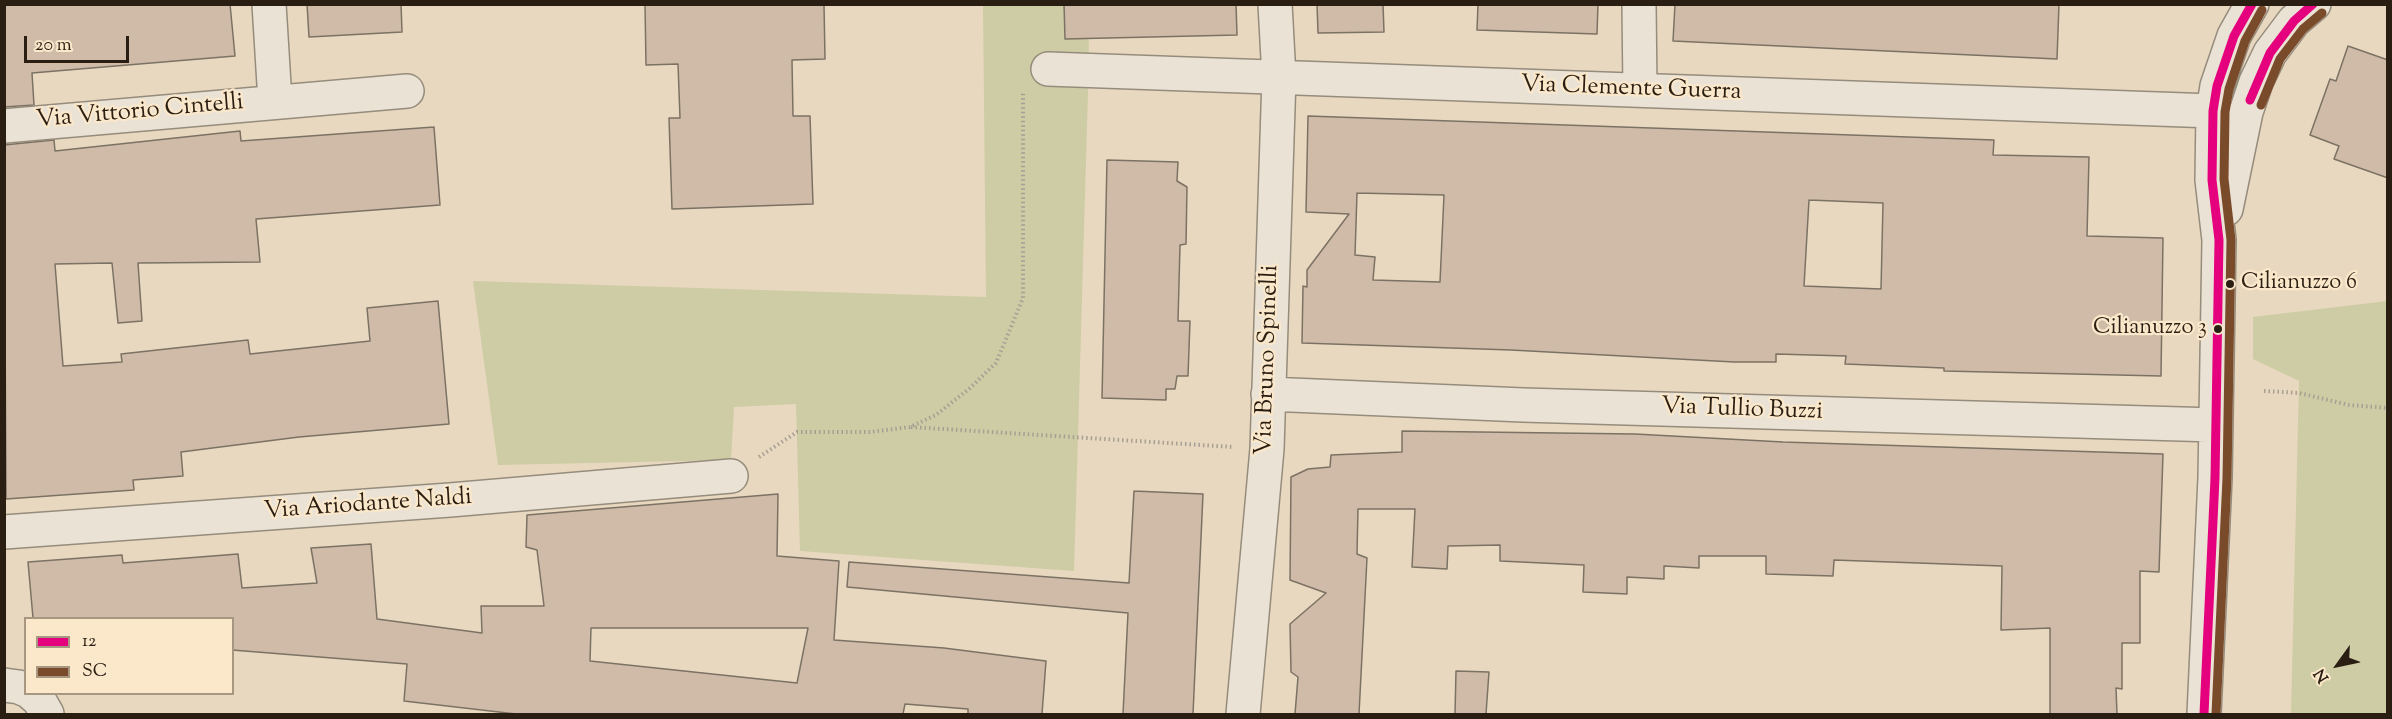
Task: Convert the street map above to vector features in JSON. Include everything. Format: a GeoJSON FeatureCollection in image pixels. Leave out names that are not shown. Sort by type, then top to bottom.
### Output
{"type":"FeatureCollection","features":[{"type":"Feature","properties":{"kind":"street"},"geometry":{"type":"LineString","coordinates":[[268,4],[275,101]]}},
{"type":"Feature","properties":{"kind":"street","name":"Via Bruno Spinelli"},"geometry":{"type":"LineString","coordinates":[[1243,714],[1267,449],[1278,77],[1275,4]]}},
{"type":"Feature","properties":{"kind":"street"},"geometry":{"type":"LineString","coordinates":[[1639,4],[1640,90]]}},
{"type":"Feature","properties":{"kind":"street"},"geometry":{"type":"LineString","coordinates":[[2204,714],[2216,425],[2219,240],[2212,180],[2213,111],[2217,86],[2234,36],[2252,4]]}},
{"type":"Feature","properties":{"kind":"street"},"geometry":{"type":"LineString","coordinates":[[2219,240],[2246,112],[2256,82],[2270,53],[2294,21],[2314,4]]}},
{"type":"Feature","properties":{"kind":"street","name":"Via Clemente Guerra"},"geometry":{"type":"LineString","coordinates":[[1048,69],[2213,111]]}},
{"type":"Feature","properties":{"kind":"street","name":"Via Vittorio Cintelli"},"geometry":{"type":"LineString","coordinates":[[4,126],[407,91]]}},
{"type":"Feature","properties":{"kind":"street","name":"Via Tullio Buzzi"},"geometry":{"type":"LineString","coordinates":[[1268,394],[1534,405],[2216,425]]}},
{"type":"Feature","properties":{"kind":"street","name":"Via Ariodante Naldi"},"geometry":{"type":"LineString","coordinates":[[4,532],[461,499],[731,476]]}},
{"type":"Feature","properties":{"kind":"street"},"geometry":{"type":"LineString","coordinates":[[4,685],[24,689]]}},
{"type":"Feature","properties":{"kind":"street"},"geometry":{"type":"LineString","coordinates":[[34,695],[47,714]]}},
{"type":"Feature","properties":{"kind":"path"},"geometry":{"type":"LineString","coordinates":[[910,427],[936,415],[970,388],[996,363],[1023,298],[1023,90]]}},
{"type":"Feature","properties":{"kind":"path"},"geometry":{"type":"LineString","coordinates":[[2264,392],[2299,393],[2349,405],[2388,408]]}},
{"type":"Feature","properties":{"kind":"path"},"geometry":{"type":"LineString","coordinates":[[731,476],[797,432],[870,432],[910,427],[1267,449]]}},
{"type":"Feature","properties":{"kind":"shaded area"},"geometry":{"type":"Polygon","coordinates":[[[983,5],[1088,5],[1089,58],[1074,571],[800,551],[796,404],[734,407],[731,460],[498,465],[473,281],[986,297],[983,5]]]}},
{"type":"Feature","properties":{"kind":"shaded area"},"geometry":{"type":"Polygon","coordinates":[[[2387,301],[2387,714],[2291,714],[2299,381],[2253,359],[2253,317],[2387,301]]]}},
{"type":"Feature","properties":{"kind":"building"},"geometry":{"type":"Polygon","coordinates":[[[4,4],[230,4],[235,56],[32,73],[34,105],[4,107],[4,4]]]}},
{"type":"Feature","properties":{"kind":"building"},"geometry":{"type":"Polygon","coordinates":[[[307,4],[401,4],[402,32],[309,37],[307,4]]]}},
{"type":"Feature","properties":{"kind":"building"},"geometry":{"type":"Polygon","coordinates":[[[645,4],[824,4],[825,59],[792,60],[793,116],[810,116],[813,204],[672,209],[669,118],[680,118],[678,64],[646,65],[645,4]]]}},
{"type":"Feature","properties":{"kind":"building"},"geometry":{"type":"Polygon","coordinates":[[[1064,4],[1236,4],[1237,35],[1065,39],[1064,4]]]}},
{"type":"Feature","properties":{"kind":"building"},"geometry":{"type":"Polygon","coordinates":[[[1317,4],[1383,4],[1384,32],[1318,33],[1317,4]]]}},
{"type":"Feature","properties":{"kind":"building"},"geometry":{"type":"Polygon","coordinates":[[[1478,4],[1598,4],[1597,34],[1477,30],[1478,4]]]}},
{"type":"Feature","properties":{"kind":"building"},"geometry":{"type":"Polygon","coordinates":[[[1675,4],[2059,4],[2057,59],[1673,41],[1675,4]]]}},
{"type":"Feature","properties":{"kind":"building"},"geometry":{"type":"Polygon","coordinates":[[[2348,46],[2388,60],[2388,178],[2334,159],[2339,146],[2310,135],[2330,79],[2336,81],[2348,46]]]}},
{"type":"Feature","properties":{"kind":"building"},"geometry":{"type":"Polygon","coordinates":[[[1308,116],[1994,140],[1993,155],[2089,157],[2087,236],[2163,238],[2161,376],[1944,371],[1944,368],[1845,364],[1846,356],[1776,354],[1776,362],[1734,362],[1511,350],[1302,343],[1303,286],[1307,287],[1307,270],[1349,214],[1306,212],[1308,116]],[[1357,193],[1355,255],[1375,257],[1373,280],[1440,282],[1444,195],[1357,193]],[[1809,200],[1804,286],[1881,289],[1883,203],[1809,200]]]}},
{"type":"Feature","properties":{"kind":"building"},"geometry":{"type":"Polygon","coordinates":[[[434,127],[440,205],[256,219],[260,262],[138,263],[142,321],[118,323],[112,263],[55,264],[63,366],[122,362],[121,354],[248,340],[250,354],[370,341],[367,308],[438,301],[449,424],[299,437],[181,452],[183,476],[133,480],[134,490],[6,499],[4,145],[54,140],[55,151],[240,131],[241,141],[434,127]]]}},
{"type":"Feature","properties":{"kind":"building"},"geometry":{"type":"Polygon","coordinates":[[[1107,160],[1178,162],[1177,181],[1187,187],[1186,244],[1180,245],[1178,321],[1190,321],[1188,376],[1177,376],[1175,389],[1166,389],[1166,400],[1102,398],[1107,160]]]}},
{"type":"Feature","properties":{"kind":"building"},"geometry":{"type":"Polygon","coordinates":[[[1402,431],[1635,434],[1783,442],[2163,454],[2159,572],[2140,571],[2140,643],[2122,643],[2122,689],[2116,688],[2117,714],[2050,714],[2050,628],[2001,630],[2002,566],[1834,560],[1833,576],[1766,574],[1766,556],[1699,556],[1699,568],[1664,566],[1664,579],[1627,577],[1627,594],[1583,592],[1584,565],[1500,561],[1500,545],[1448,546],[1447,569],[1412,567],[1415,509],[1358,509],[1357,554],[1367,558],[1359,714],[1295,714],[1298,677],[1291,672],[1290,624],[1326,593],[1290,580],[1291,477],[1308,469],[1330,467],[1331,455],[1402,452],[1402,431]]]}},
{"type":"Feature","properties":{"kind":"building"},"geometry":{"type":"Polygon","coordinates":[[[1134,491],[1203,494],[1193,714],[1123,714],[1128,613],[847,587],[849,562],[1129,583],[1134,491]]]}},
{"type":"Feature","properties":{"kind":"building"},"geometry":{"type":"Polygon","coordinates":[[[778,494],[777,556],[839,561],[834,640],[944,648],[1046,661],[1042,714],[968,714],[968,709],[905,704],[903,714],[516,714],[404,701],[407,664],[234,650],[234,617],[33,617],[28,562],[122,555],[123,563],[238,554],[242,588],[317,583],[311,548],[371,544],[377,619],[482,633],[481,606],[544,606],[537,550],[526,547],[527,515],[778,494]],[[591,628],[590,661],[797,683],[808,628],[591,628]]]}},
{"type":"Feature","properties":{"kind":"building"},"geometry":{"type":"Polygon","coordinates":[[[1456,671],[1489,672],[1486,714],[1455,714],[1456,671]]]}},
{"type":"Feature","properties":{"kind":"transit line","name":"12"},"geometry":{"type":"LineString","coordinates":[[2204,714],[2215,478],[2219,240],[2212,180],[2213,111],[2217,86],[2234,36],[2252,4]]}},
{"type":"Feature","properties":{"kind":"transit line","name":"12"},"geometry":{"type":"LineString","coordinates":[[2250,100],[2270,53],[2294,21],[2313,4]]}},
{"type":"Feature","properties":{"kind":"transit line","name":"SC"},"geometry":{"type":"LineString","coordinates":[[2216,714],[2227,478],[2231,240],[2224,179],[2225,112],[2229,89],[2245,41],[2262,10]]}},
{"type":"Feature","properties":{"kind":"transit line","name":"SC"},"geometry":{"type":"LineString","coordinates":[[2261,105],[2280,59],[2303,29],[2322,13]]}},
{"type":"Feature","properties":{"kind":"place","name":"Cilianuzzo 6"},"geometry":{"type":"Point","coordinates":[2230,284]}},
{"type":"Feature","properties":{"kind":"place","name":"Cilianuzzo 3"},"geometry":{"type":"Point","coordinates":[2218,329]}}]}
